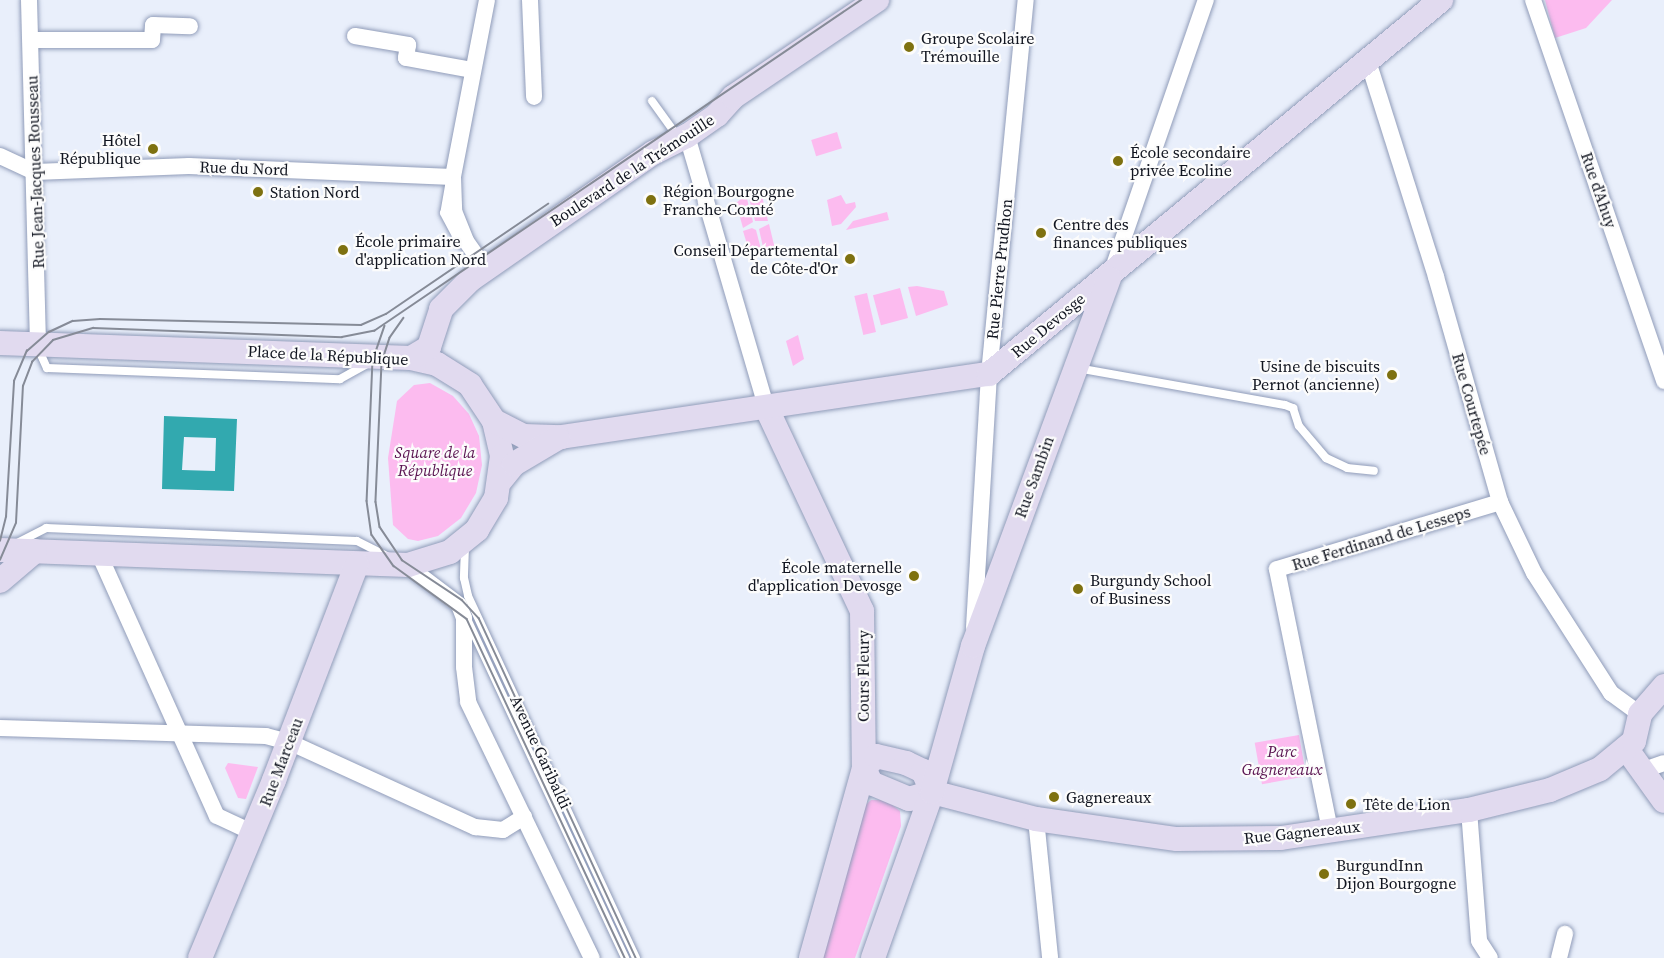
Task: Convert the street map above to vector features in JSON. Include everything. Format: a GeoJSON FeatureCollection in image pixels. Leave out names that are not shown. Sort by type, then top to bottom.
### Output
{"type":"FeatureCollection","features":[{"type":"Feature","properties":{"kind":"main road","name":"Boulevard de la Trémouille"},"geometry":{"type":"LineString","coordinates":[[411,358],[429,346],[441,309],[470,280],[653,153],[684,138],[717,115],[733,97],[877,0]]}},
{"type":"Feature","properties":{"kind":"main road","name":"Rue Devosge"},"geometry":{"type":"LineString","coordinates":[[989,374],[1441,0]]}},
{"type":"Feature","properties":{"kind":"main road","name":"Rue Sambin"},"geometry":{"type":"LineString","coordinates":[[873,958],[932,792],[973,646],[1073,368],[1111,273]]}},
{"type":"Feature","properties":{"kind":"main road","name":"Place de la République"},"geometry":{"type":"LineString","coordinates":[[0,343],[38,344],[193,362],[380,356],[411,358],[436,364],[457,375],[483,402],[494,421],[502,456],[501,480],[489,512],[466,541],[433,559],[406,565],[357,564],[190,546],[99,554],[2,550]]}},
{"type":"Feature","properties":{"kind":"main road"},"geometry":{"type":"LineString","coordinates":[[494,421],[524,436],[561,437],[767,409],[989,374]]}},
{"type":"Feature","properties":{"kind":"main road","name":"Cours Fleury"},"geometry":{"type":"LineString","coordinates":[[767,409],[862,611],[864,768],[811,958]]}},
{"type":"Feature","properties":{"kind":"main road"},"geometry":{"type":"LineString","coordinates":[[501,480],[514,464],[561,437]]}},
{"type":"Feature","properties":{"kind":"main road"},"geometry":{"type":"LineString","coordinates":[[0,581],[34,551]]}},
{"type":"Feature","properties":{"kind":"main road","name":"Rue Marceau"},"geometry":{"type":"LineString","coordinates":[[200,958],[254,833],[357,564]]}},
{"type":"Feature","properties":{"kind":"main road"},"geometry":{"type":"LineString","coordinates":[[1664,686],[1640,714],[1634,741],[1626,748],[1664,801]]}},
{"type":"Feature","properties":{"kind":"main road","name":"Rue Gagnereaux"},"geometry":{"type":"LineString","coordinates":[[864,768],[871,783],[909,799],[932,792],[1036,819],[1177,839],[1281,838],[1469,810],[1550,790],[1600,769],[1626,748]]}},
{"type":"Feature","properties":{"kind":"main road"},"geometry":{"type":"LineString","coordinates":[[864,768],[876,756],[906,763],[923,771],[932,792]]}},
{"type":"Feature","properties":{"kind":"street","name":"Rue Jean-Jacques Rousseau"},"geometry":{"type":"LineString","coordinates":[[29,0],[38,344]]}},
{"type":"Feature","properties":{"kind":"street"},"geometry":{"type":"LineString","coordinates":[[487,0],[453,177],[454,211],[466,241],[480,261],[495,262]]}},
{"type":"Feature","properties":{"kind":"street"},"geometry":{"type":"LineString","coordinates":[[530,0],[534,97]]}},
{"type":"Feature","properties":{"kind":"street","name":"Rue Pierre Prudhon"},"geometry":{"type":"LineString","coordinates":[[973,646],[989,374],[1026,0]]}},
{"type":"Feature","properties":{"kind":"street","name":"Rue Sambin"},"geometry":{"type":"LineString","coordinates":[[1111,273],[1206,0]]}},
{"type":"Feature","properties":{"kind":"street","name":"Rue d'Ahuy"},"geometry":{"type":"LineString","coordinates":[[1533,0],[1664,381]]}},
{"type":"Feature","properties":{"kind":"street"},"geometry":{"type":"LineString","coordinates":[[31,40],[152,40],[153,25],[190,26]]}},
{"type":"Feature","properties":{"kind":"street"},"geometry":{"type":"LineString","coordinates":[[355,36],[408,45],[406,58],[472,70]]}},
{"type":"Feature","properties":{"kind":"street","name":"Rue Courtepée"},"geometry":{"type":"LineString","coordinates":[[1368,61],[1436,277],[1500,502],[1534,573],[1611,693],[1640,714]]}},
{"type":"Feature","properties":{"kind":"street"},"geometry":{"type":"LineString","coordinates":[[684,138],[767,409]]}},
{"type":"Feature","properties":{"kind":"street"},"geometry":{"type":"LineString","coordinates":[[0,156],[35,172]]}},
{"type":"Feature","properties":{"kind":"street","name":"Rue du Nord"},"geometry":{"type":"LineString","coordinates":[[35,172],[189,166],[453,177]]}},
{"type":"Feature","properties":{"kind":"street","name":"Rue Ferdinand de Lesseps"},"geometry":{"type":"LineString","coordinates":[[1330,831],[1277,569],[1500,502]]}},
{"type":"Feature","properties":{"kind":"street"},"geometry":{"type":"LineString","coordinates":[[99,554],[176,732],[217,816],[254,833]]}},
{"type":"Feature","properties":{"kind":"street","name":"Avenue Garibaldi"},"geometry":{"type":"LineString","coordinates":[[406,565],[459,605]]}},
{"type":"Feature","properties":{"kind":"street"},"geometry":{"type":"LineString","coordinates":[[459,605],[464,618],[464,667],[468,702],[592,958]]}},
{"type":"Feature","properties":{"kind":"street"},"geometry":{"type":"LineString","coordinates":[[0,728],[266,736],[289,742],[475,827],[504,830],[524,817]]}},
{"type":"Feature","properties":{"kind":"street"},"geometry":{"type":"LineString","coordinates":[[1641,771],[1664,763]]}},
{"type":"Feature","properties":{"kind":"street"},"geometry":{"type":"LineString","coordinates":[[1469,810],[1479,941],[1490,958]]}},
{"type":"Feature","properties":{"kind":"street"},"geometry":{"type":"LineString","coordinates":[[1036,819],[1050,958]]}},
{"type":"Feature","properties":{"kind":"street"},"geometry":{"type":"LineString","coordinates":[[1559,958],[1565,934]]}},
{"type":"Feature","properties":{"kind":"lane"},"geometry":{"type":"LineString","coordinates":[[652,101],[684,138]]}},
{"type":"Feature","properties":{"kind":"lane"},"geometry":{"type":"LineString","coordinates":[[453,177],[444,213],[475,265],[470,280]]}},
{"type":"Feature","properties":{"kind":"lane"},"geometry":{"type":"LineString","coordinates":[[1073,368],[1285,405],[1293,408],[1299,426],[1326,458],[1347,468],[1374,471]]}},
{"type":"Feature","properties":{"kind":"lane"},"geometry":{"type":"LineString","coordinates":[[2,550],[46,528],[190,546],[357,541],[406,565]]}},
{"type":"Feature","properties":{"kind":"lane","name":"Avenue Garibaldi"},"geometry":{"type":"LineString","coordinates":[[466,541],[464,578],[468,596],[636,958]]}},
{"type":"Feature","properties":{"kind":"lane","name":"Avenue Garibaldi"},"geometry":{"type":"LineString","coordinates":[[459,605],[625,958]]}},
{"type":"Feature","properties":{"kind":"green space"},"geometry":{"type":"Polygon","coordinates":[[[1545,0],[1612,0],[1586,28],[1555,38],[1545,0]]]}},
{"type":"Feature","properties":{"kind":"green space"},"geometry":{"type":"Polygon","coordinates":[[[837,132],[842,148],[816,156],[811,140],[837,132]]]}},
{"type":"Feature","properties":{"kind":"green space"},"geometry":{"type":"Polygon","coordinates":[[[755,193],[762,196],[768,221],[755,221],[748,194],[755,193]]]}},
{"type":"Feature","properties":{"kind":"green space"},"geometry":{"type":"Polygon","coordinates":[[[746,195],[753,222],[743,228],[736,203],[746,195]]]}},
{"type":"Feature","properties":{"kind":"green space"},"geometry":{"type":"Polygon","coordinates":[[[841,195],[846,204],[855,202],[856,207],[841,224],[832,226],[827,200],[841,195]]]}},
{"type":"Feature","properties":{"kind":"green space"},"geometry":{"type":"Polygon","coordinates":[[[887,212],[889,220],[846,230],[853,221],[887,212]]]}},
{"type":"Feature","properties":{"kind":"green space"},"geometry":{"type":"Polygon","coordinates":[[[769,224],[775,249],[765,256],[759,229],[769,224]]]}},
{"type":"Feature","properties":{"kind":"green space"},"geometry":{"type":"Polygon","coordinates":[[[752,228],[756,230],[763,257],[750,254],[743,231],[752,228]]]}},
{"type":"Feature","properties":{"kind":"green space"},"geometry":{"type":"Polygon","coordinates":[[[917,286],[944,291],[948,305],[916,316],[908,287],[917,286]]]}},
{"type":"Feature","properties":{"kind":"green space"},"geometry":{"type":"Polygon","coordinates":[[[900,288],[908,318],[881,325],[873,295],[900,288]]]}},
{"type":"Feature","properties":{"kind":"green space"},"geometry":{"type":"Polygon","coordinates":[[[867,293],[876,332],[863,335],[854,296],[867,293]]]}},
{"type":"Feature","properties":{"kind":"green space"},"geometry":{"type":"Polygon","coordinates":[[[798,335],[804,359],[793,366],[786,341],[798,335]]]}},
{"type":"Feature","properties":{"kind":"green space","name":"Square de la République"},"geometry":{"type":"Polygon","coordinates":[[[430,383],[453,396],[469,414],[479,436],[482,465],[476,493],[461,518],[438,536],[418,541],[408,539],[393,525],[388,458],[397,401],[414,385],[430,383]]]}},
{"type":"Feature","properties":{"kind":"green space","name":"Parc Gagnereaux"},"geometry":{"type":"Polygon","coordinates":[[[1299,735],[1306,776],[1262,784],[1255,743],[1299,735]]]}},
{"type":"Feature","properties":{"kind":"green space"},"geometry":{"type":"Polygon","coordinates":[[[228,763],[258,767],[246,799],[238,798],[225,768],[228,763]]]}},
{"type":"Feature","properties":{"kind":"green space"},"geometry":{"type":"Polygon","coordinates":[[[871,800],[886,800],[900,811],[901,826],[855,958],[817,958],[860,810],[871,800]]]}},
{"type":"Feature","properties":{"kind":"water"},"geometry":{"type":"Polygon","coordinates":[[[164,416],[237,419],[234,491],[162,489],[164,416]],[[184,437],[182,470],[215,471],[216,438],[184,437]]]}},
{"type":"Feature","properties":{"kind":"tram line"},"geometry":{"type":"LineString","coordinates":[[0,560],[16,523],[23,386],[32,362],[53,340],[93,328],[342,337],[374,331],[861,0]]}},
{"type":"Feature","properties":{"kind":"tram line"},"geometry":{"type":"LineString","coordinates":[[0,541],[6,517],[14,381],[27,351],[49,332],[73,321],[100,319],[361,325],[386,314],[548,204]]}},
{"type":"Feature","properties":{"kind":"tram line"},"geometry":{"type":"LineString","coordinates":[[404,318],[390,338],[382,363],[376,502],[380,527],[402,560],[462,600],[479,618],[636,958]]}},
{"type":"Feature","properties":{"kind":"tram line"},"geometry":{"type":"LineString","coordinates":[[385,326],[373,360],[367,501],[372,535],[394,566],[467,619],[625,958]]}},
{"type":"Feature","properties":{"kind":"place","name":"Groupe Scolaire Trémouille"},"geometry":{"type":"Point","coordinates":[909,47]}},
{"type":"Feature","properties":{"kind":"place","name":"Hôtel République"},"geometry":{"type":"Point","coordinates":[153,149]}},
{"type":"Feature","properties":{"kind":"place","name":"École secondaire privée Ecoline"},"geometry":{"type":"Point","coordinates":[1118,161]}},
{"type":"Feature","properties":{"kind":"place","name":"Station Nord"},"geometry":{"type":"Point","coordinates":[258,192]}},
{"type":"Feature","properties":{"kind":"place","name":"Région Bourgogne Franche-Comté"},"geometry":{"type":"Point","coordinates":[651,200]}},
{"type":"Feature","properties":{"kind":"place","name":"Centre des finances publiques"},"geometry":{"type":"Point","coordinates":[1041,233]}},
{"type":"Feature","properties":{"kind":"place","name":"École primaire d'application Nord"},"geometry":{"type":"Point","coordinates":[343,250]}},
{"type":"Feature","properties":{"kind":"place","name":"Conseil Départemental de Côte-d'Or"},"geometry":{"type":"Point","coordinates":[850,259]}},
{"type":"Feature","properties":{"kind":"place","name":"Usine de biscuits Pernot (ancienne)"},"geometry":{"type":"Point","coordinates":[1392,375]}},
{"type":"Feature","properties":{"kind":"place","name":"École maternelle d'application Devosge"},"geometry":{"type":"Point","coordinates":[914,576]}},
{"type":"Feature","properties":{"kind":"place","name":"Burgundy School of Business"},"geometry":{"type":"Point","coordinates":[1078,589]}},
{"type":"Feature","properties":{"kind":"place","name":"Gagnereaux"},"geometry":{"type":"Point","coordinates":[1054,797]}},
{"type":"Feature","properties":{"kind":"place","name":"Tête de Lion"},"geometry":{"type":"Point","coordinates":[1351,804]}},
{"type":"Feature","properties":{"kind":"place","name":"BurgundInn Dijon Bourgogne"},"geometry":{"type":"Point","coordinates":[1324,874]}}]}
